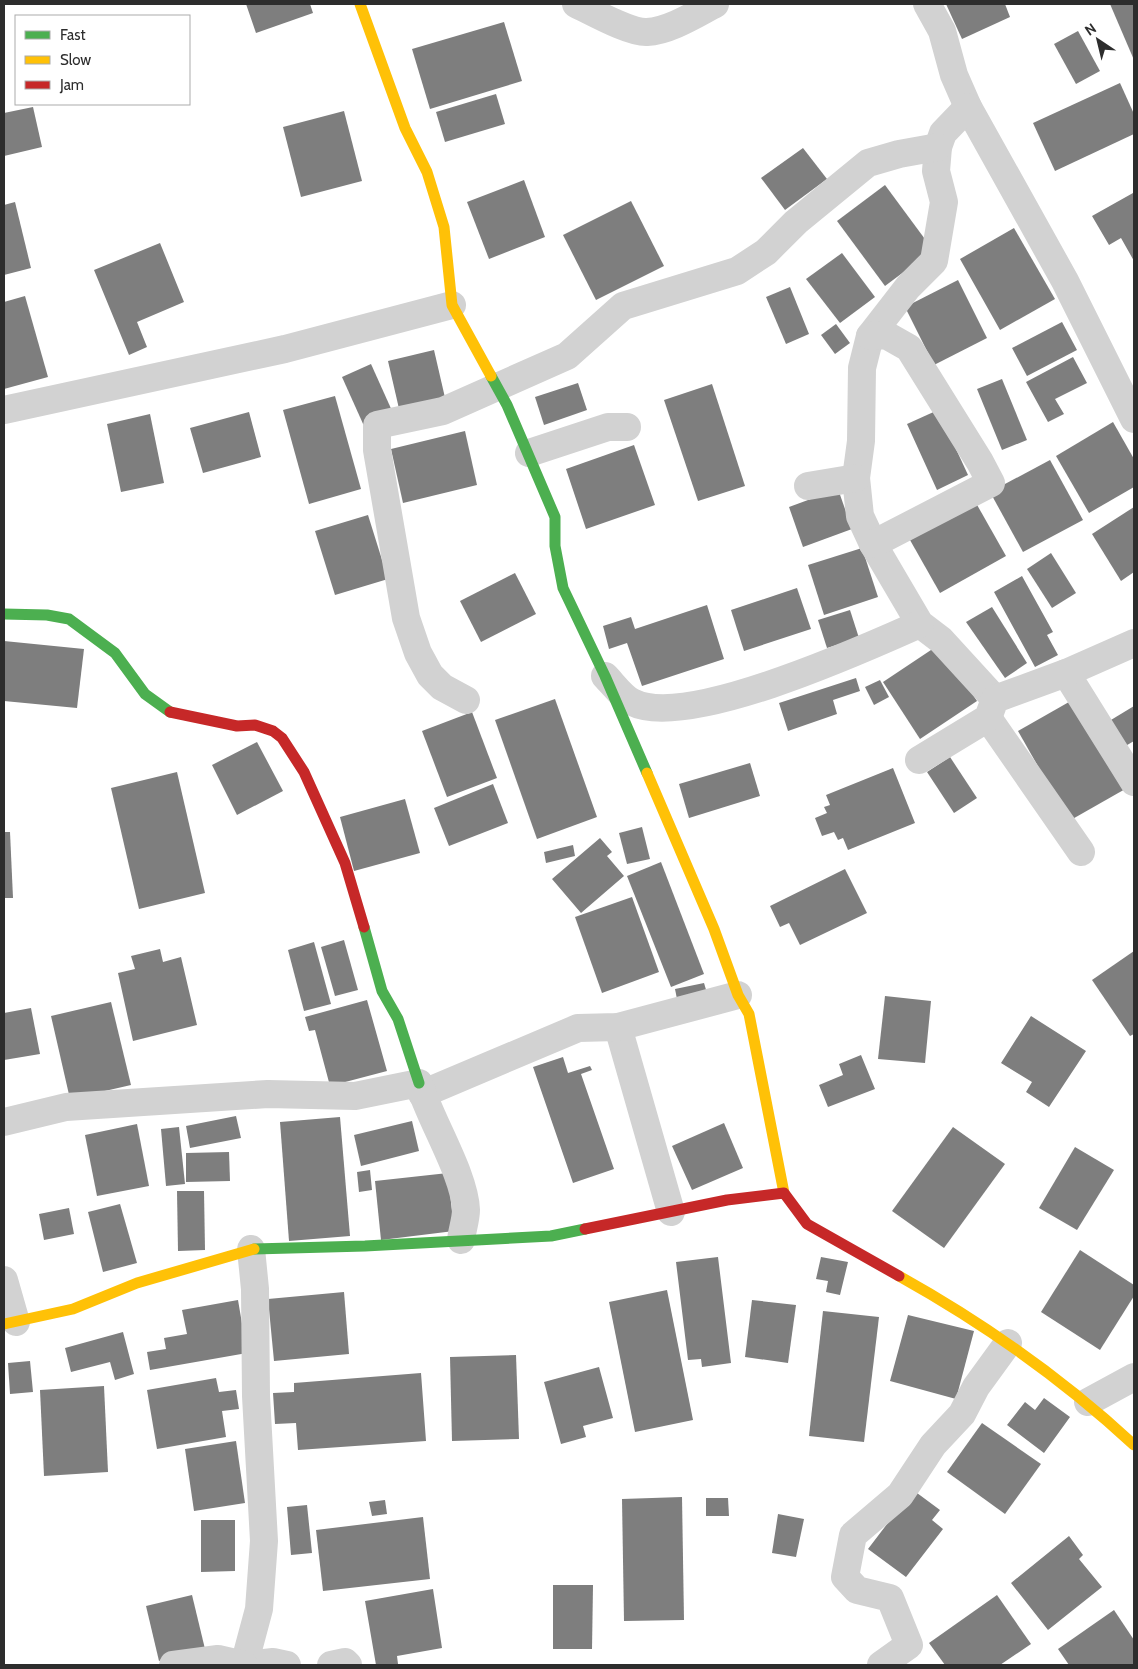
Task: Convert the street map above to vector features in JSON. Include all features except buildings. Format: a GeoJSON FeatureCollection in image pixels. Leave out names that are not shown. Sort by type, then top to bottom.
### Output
{"type":"FeatureCollection","features":[{"type":"Feature","properties":{"kind":"street"},"geometry":{"type":"LineString","coordinates":[[360,4],[405,128],[427,172],[444,227],[452,305],[497,385],[529,453],[555,517],[555,546],[563,588],[605,676],[714,929],[738,995],[749,1014],[784,1193],[807,1224],[935,1296],[1008,1343],[1088,1402],[1134,1445]]}},
{"type":"Feature","properties":{"kind":"street"},"geometry":{"type":"LineString","coordinates":[[576,4],[620,25],[647,32],[668,26],[715,4]]}},
{"type":"Feature","properties":{"kind":"street"},"geometry":{"type":"LineString","coordinates":[[927,4],[942,31],[954,75],[968,106],[1065,281],[1134,419]]}},
{"type":"Feature","properties":{"kind":"street"},"geometry":{"type":"LineString","coordinates":[[968,106],[943,133],[938,147],[936,170],[944,202],[934,261],[908,287],[870,336],[862,368],[861,441],[856,478],[860,516],[873,544],[920,624],[941,640],[992,709],[1081,852]]}},
{"type":"Feature","properties":{"kind":"street"},"geometry":{"type":"LineString","coordinates":[[466,700],[442,687],[430,675],[418,653],[406,618],[379,460],[377,425],[444,411],[497,385],[567,356],[623,306],[738,271],[766,252],[803,216],[868,163],[899,154],[938,147]]}},
{"type":"Feature","properties":{"kind":"street"},"geometry":{"type":"LineString","coordinates":[[4,410],[115,388],[168,374],[285,349],[452,305]]}},
{"type":"Feature","properties":{"kind":"street"},"geometry":{"type":"LineString","coordinates":[[870,336],[886,335],[909,348],[980,462],[991,483],[873,544]]}},
{"type":"Feature","properties":{"kind":"street"},"geometry":{"type":"LineString","coordinates":[[529,453],[608,427],[627,427]]}},
{"type":"Feature","properties":{"kind":"street"},"geometry":{"type":"LineString","coordinates":[[808,486],[856,478]]}},
{"type":"Feature","properties":{"kind":"street"},"geometry":{"type":"LineString","coordinates":[[4,614],[47,615],[69,619],[115,653],[145,694],[168,712],[237,726],[255,725],[272,731],[282,738],[304,772],[345,863],[382,991],[398,1019],[420,1089],[457,1173],[466,1210],[461,1240]]}},
{"type":"Feature","properties":{"kind":"street"},"geometry":{"type":"LineString","coordinates":[[605,676],[632,702],[661,709],[712,702],[823,667],[920,624]]}},
{"type":"Feature","properties":{"kind":"street"},"geometry":{"type":"LineString","coordinates":[[919,760],[992,709],[1134,642]]}},
{"type":"Feature","properties":{"kind":"street"},"geometry":{"type":"LineString","coordinates":[[1066,673],[1134,782]]}},
{"type":"Feature","properties":{"kind":"street"},"geometry":{"type":"LineString","coordinates":[[4,1122],[66,1107],[268,1094],[355,1096],[420,1089],[578,1028],[618,1027],[738,995]]}},
{"type":"Feature","properties":{"kind":"street"},"geometry":{"type":"LineString","coordinates":[[618,1027],[672,1212]]}},
{"type":"Feature","properties":{"kind":"street"},"geometry":{"type":"LineString","coordinates":[[4,1280],[10,1323],[73,1309],[137,1283],[251,1249],[365,1246],[551,1236],[727,1200],[784,1193]]}},
{"type":"Feature","properties":{"kind":"street"},"geometry":{"type":"LineString","coordinates":[[244,1664],[259,1609],[264,1541],[256,1396],[255,1289],[251,1249]]}},
{"type":"Feature","properties":{"kind":"street"},"geometry":{"type":"LineString","coordinates":[[882,1665],[909,1646],[890,1598],[857,1590],[845,1577],[853,1535],[900,1495],[933,1445],[962,1414],[976,1387],[1008,1343]]}},
{"type":"Feature","properties":{"kind":"street"},"geometry":{"type":"LineString","coordinates":[[1088,1402],[1134,1377]]}},
{"type":"Feature","properties":{"kind":"street"},"geometry":{"type":"LineString","coordinates":[[173,1665],[218,1659],[244,1664],[274,1662],[287,1665]]}},
{"type":"Feature","properties":{"kind":"street"},"geometry":{"type":"LineString","coordinates":[[331,1665],[345,1662],[348,1665]]}},
{"type":"Feature","properties":{"kind":"traffic: fast"},"geometry":{"type":"LineString","coordinates":[[491,376],[507,405],[555,517],[555,546],[563,588],[605,676],[647,773]]}},
{"type":"Feature","properties":{"kind":"traffic: fast"},"geometry":{"type":"LineString","coordinates":[[4,614],[47,615],[69,619],[115,653],[145,694],[170,712]]}},
{"type":"Feature","properties":{"kind":"traffic: fast"},"geometry":{"type":"LineString","coordinates":[[364,927],[382,991],[398,1019],[419,1083]]}},
{"type":"Feature","properties":{"kind":"traffic: fast"},"geometry":{"type":"LineString","coordinates":[[254,1249],[365,1246],[551,1236],[585,1229]]}},
{"type":"Feature","properties":{"kind":"traffic: slow"},"geometry":{"type":"LineString","coordinates":[[360,4],[405,128],[427,172],[444,227],[452,305],[491,376]]}},
{"type":"Feature","properties":{"kind":"traffic: slow"},"geometry":{"type":"LineString","coordinates":[[647,773],[714,929],[738,995],[749,1014],[784,1193]]}},
{"type":"Feature","properties":{"kind":"traffic: slow"},"geometry":{"type":"LineString","coordinates":[[4,1324],[73,1309],[137,1283],[254,1249]]}},
{"type":"Feature","properties":{"kind":"traffic: slow"},"geometry":{"type":"LineString","coordinates":[[899,1276],[962,1313],[1022,1353],[1079,1397],[1134,1445]]}},
{"type":"Feature","properties":{"kind":"traffic: jam"},"geometry":{"type":"LineString","coordinates":[[170,712],[237,726],[255,725],[273,731],[282,738],[304,772],[345,863],[364,927]]}},
{"type":"Feature","properties":{"kind":"traffic: jam"},"geometry":{"type":"LineString","coordinates":[[585,1229],[727,1200],[784,1193],[807,1224],[899,1276]]}}]}
